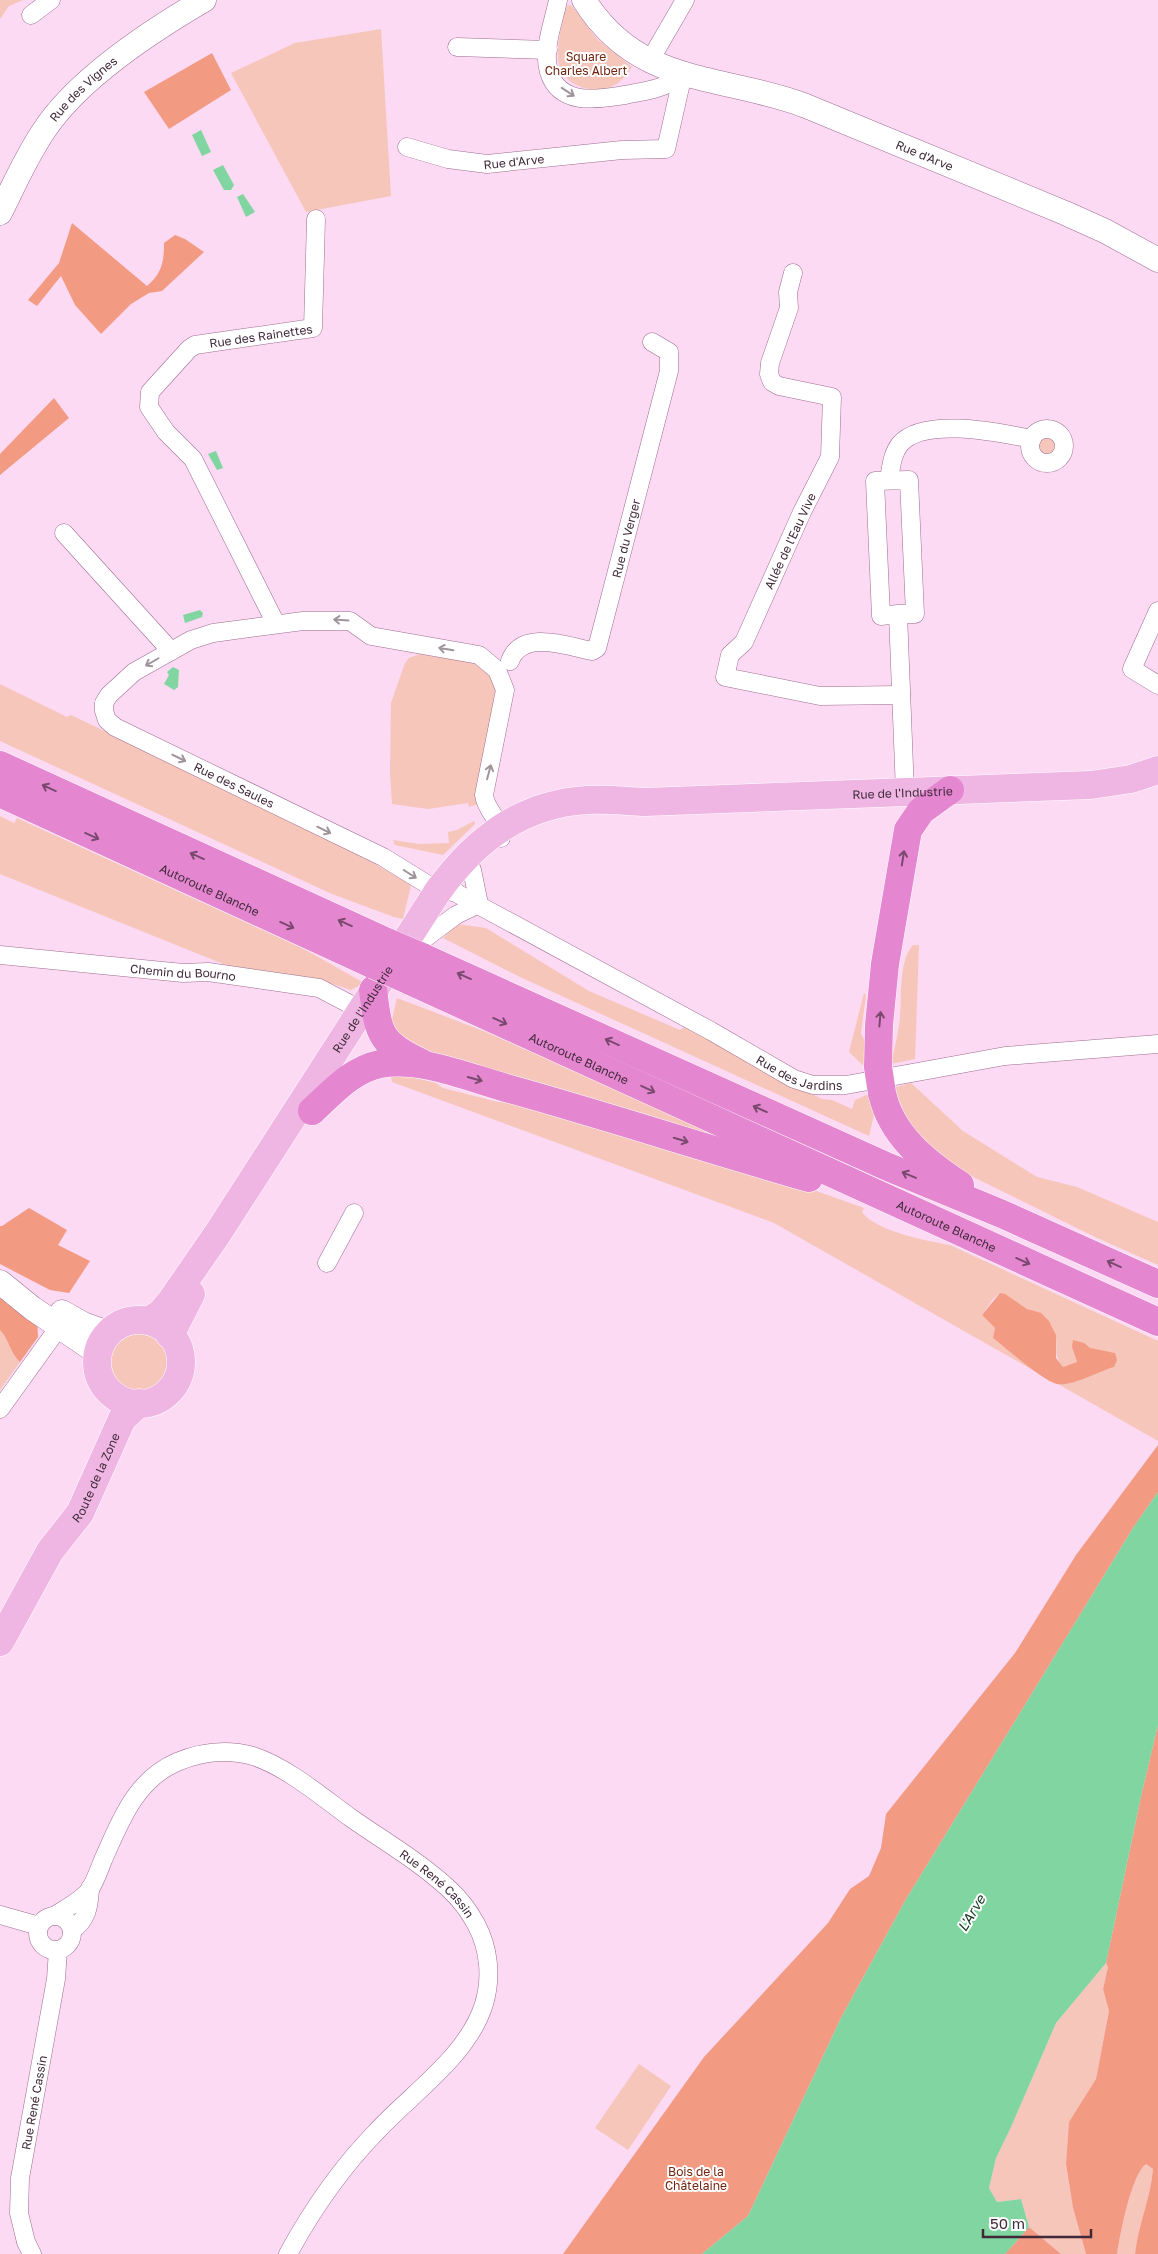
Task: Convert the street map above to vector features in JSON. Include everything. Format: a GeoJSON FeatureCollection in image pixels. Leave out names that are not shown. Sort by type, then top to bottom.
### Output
{"type":"FeatureCollection","features":[{"type":"Feature","properties":{"kind":"highway","name":"Autoroute Blanche"},"geometry":{"type":"LineString","coordinates":[[0,765],[390,943],[423,948],[888,1167],[1002,1214],[1158,1284]]}},
{"type":"Feature","properties":{"kind":"highway"},"geometry":{"type":"LineString","coordinates":[[950,790],[920,811],[910,825],[907,836],[885,964],[879,1025],[880,1080],[892,1120],[902,1136],[922,1158],[1002,1214]]}},
{"type":"Feature","properties":{"kind":"highway","name":"Autoroute Blanche"},"geometry":{"type":"LineString","coordinates":[[0,794],[371,994],[408,980],[1158,1322]]}},
{"type":"Feature","properties":{"kind":"highway"},"geometry":{"type":"LineString","coordinates":[[371,994],[378,1025],[386,1040],[400,1052],[428,1066],[561,1103],[826,1183],[931,1219]]}},
{"type":"Feature","properties":{"kind":"highway"},"geometry":{"type":"LineString","coordinates":[[312,1111],[351,1075],[362,1069],[388,1063],[428,1066]]}},
{"type":"Feature","properties":{"kind":"main road","name":"Rue des Vignes"},"geometry":{"type":"LineString","coordinates":[[0,213],[36,143],[56,114],[99,72],[153,31],[204,0]]}},
{"type":"Feature","properties":{"kind":"main road","name":"Rue d'Arve"},"geometry":{"type":"LineString","coordinates":[[584,0],[604,28],[630,50],[650,62],[683,74],[762,92],[806,106],[1058,210],[1105,231],[1158,260]]}},
{"type":"Feature","properties":{"kind":"main road","name":"Rue de l'Industrie"},"geometry":{"type":"LineString","coordinates":[[160,1328],[177,1318],[203,1275],[312,1111],[371,994],[423,948],[454,893],[466,856],[499,830],[541,825],[560,818],[645,802],[1091,784],[1131,778],[1158,770]]}},
{"type":"Feature","properties":{"kind":"main road","name":"Rue de l'Industrie"},"geometry":{"type":"LineString","coordinates":[[160,1328],[161,1312],[193,1270],[371,994],[472,870],[499,830]]}},
{"type":"Feature","properties":{"kind":"main road"},"geometry":{"type":"LineString","coordinates":[[4,1285],[38,1299],[83,1324],[103,1343]]}},
{"type":"Feature","properties":{"kind":"main road"},"geometry":{"type":"LineString","coordinates":[[4,1285],[60,1327],[103,1343]]}},
{"type":"Feature","properties":{"kind":"main road"},"geometry":{"type":"LineString","coordinates":[[134,1320],[160,1328],[177,1344],[180,1355],[178,1377],[164,1394],[152,1401],[127,1399],[106,1387],[97,1365],[103,1343],[124,1322],[134,1320]]}},
{"type":"Feature","properties":{"kind":"main road","name":"Route de la Zone"},"geometry":{"type":"LineString","coordinates":[[0,1642],[50,1551],[63,1510],[97,1445],[127,1399]]}},
{"type":"Feature","properties":{"kind":"street"},"geometry":{"type":"LineString","coordinates":[[32,15],[51,0]]}},
{"type":"Feature","properties":{"kind":"street"},"geometry":{"type":"LineString","coordinates":[[558,0],[547,62],[552,78],[567,93],[581,98],[596,100],[664,86],[683,74]]}},
{"type":"Feature","properties":{"kind":"street"},"geometry":{"type":"LineString","coordinates":[[650,62],[685,0]]}},
{"type":"Feature","properties":{"kind":"street"},"geometry":{"type":"LineString","coordinates":[[457,47],[548,50]]}},
{"type":"Feature","properties":{"kind":"street","name":"Rue d'Arve"},"geometry":{"type":"LineString","coordinates":[[407,147],[448,159],[487,164],[622,150],[666,149],[683,74]]}},
{"type":"Feature","properties":{"kind":"street","name":"Rue des Rainettes"},"geometry":{"type":"LineString","coordinates":[[276,624],[193,459],[166,432],[149,407],[148,396],[154,386],[195,345],[313,328],[316,219]]}},
{"type":"Feature","properties":{"kind":"street","name":"Allée de l'Eau Vive"},"geometry":{"type":"LineString","coordinates":[[793,273],[788,292],[789,308],[768,374],[772,382],[779,386],[832,397],[830,457],[802,512],[744,642],[730,655],[725,677],[820,696],[901,695]]}},
{"type":"Feature","properties":{"kind":"street","name":"Rue du Verger"},"geometry":{"type":"LineString","coordinates":[[510,661],[516,651],[530,642],[556,644],[592,651],[597,648],[669,371],[669,352],[652,342]]}},
{"type":"Feature","properties":{"kind":"street"},"geometry":{"type":"LineString","coordinates":[[889,480],[897,448],[906,439],[922,432],[975,430],[1032,439]]}},
{"type":"Feature","properties":{"kind":"street"},"geometry":{"type":"LineString","coordinates":[[909,480],[915,614],[898,614],[881,616],[874,481],[909,480]]}},
{"type":"Feature","properties":{"kind":"street"},"geometry":{"type":"LineString","coordinates":[[64,533],[172,651]]}},
{"type":"Feature","properties":{"kind":"street"},"geometry":{"type":"LineString","coordinates":[[1158,611],[1132,669],[1158,685]]}},
{"type":"Feature","properties":{"kind":"street"},"geometry":{"type":"LineString","coordinates":[[898,614],[905,792]]}},
{"type":"Feature","properties":{"kind":"street","name":"Rue des Saules"},"geometry":{"type":"LineString","coordinates":[[454,893],[110,724],[105,716],[104,707],[109,695],[129,676],[191,640],[207,634],[276,624],[317,619],[350,621],[358,625],[367,635],[479,655]]}},
{"type":"Feature","properties":{"kind":"street"},"geometry":{"type":"LineString","coordinates":[[479,655],[510,661],[490,770],[484,790],[487,806],[499,830]]}},
{"type":"Feature","properties":{"kind":"street"},"geometry":{"type":"LineString","coordinates":[[479,655],[497,670],[505,690]]}},
{"type":"Feature","properties":{"kind":"street","name":"Rue des Jardins"},"geometry":{"type":"LineString","coordinates":[[454,893],[794,1079],[813,1085],[846,1085],[996,1057],[1158,1044]]}},
{"type":"Feature","properties":{"kind":"street","name":"Chemin du Bourno"},"geometry":{"type":"LineString","coordinates":[[0,955],[183,973],[208,972],[311,987],[330,992],[371,994]]}},
{"type":"Feature","properties":{"kind":"street"},"geometry":{"type":"LineString","coordinates":[[327,1263],[354,1213]]}},
{"type":"Feature","properties":{"kind":"street"},"geometry":{"type":"LineString","coordinates":[[0,1409],[60,1327]]}},
{"type":"Feature","properties":{"kind":"street","name":"Rue René Cassin"},"geometry":{"type":"LineString","coordinates":[[46,1921],[84,1896],[90,1888],[126,1811],[147,1783],[165,1768],[188,1758],[212,1753],[232,1752],[265,1761],[335,1806],[443,1884],[465,1906],[483,1937],[488,1978],[484,2004],[469,2037],[354,2155],[312,2214],[288,2254]]}},
{"type":"Feature","properties":{"kind":"street","name":"Rue René Cassin"},"geometry":{"type":"LineString","coordinates":[[32,2254],[26,2242],[19,2213],[20,2178],[56,1979],[58,1950],[69,1942],[72,1930],[82,1923],[86,1914],[90,1888]]}},
{"type":"Feature","properties":{"kind":"street"},"geometry":{"type":"LineString","coordinates":[[0,1915],[46,1921],[65,1920],[72,1930]]}},
{"type":"Feature","properties":{"kind":"street"},"geometry":{"type":"LineString","coordinates":[[46,1921],[38,1936],[41,1944],[49,1949],[58,1950]]}},
{"type":"Feature","properties":{"kind":"green space"},"geometry":{"type":"Polygon","coordinates":[[[0,0],[23,0],[9,6],[0,19],[0,0]]]}},
{"type":"Feature","properties":{"kind":"green space","name":"Square Charles Albert"},"geometry":{"type":"Polygon","coordinates":[[[572,6],[597,39],[632,67],[612,87],[603,89],[584,88],[576,85],[563,73],[558,57],[559,43],[565,7],[572,6]]]}},
{"type":"Feature","properties":{"kind":"green space"},"geometry":{"type":"Polygon","coordinates":[[[381,29],[391,196],[306,212],[231,73],[295,43],[381,29]]]}},
{"type":"Feature","properties":{"kind":"green space"},"geometry":{"type":"Polygon","coordinates":[[[212,53],[231,90],[169,129],[144,92],[212,53]]]}},
{"type":"Feature","properties":{"kind":"green space"},"geometry":{"type":"Polygon","coordinates":[[[72,223],[147,286],[161,267],[164,243],[175,235],[185,239],[204,252],[162,291],[149,293],[131,304],[101,334],[75,305],[61,276],[37,306],[28,300],[59,263],[72,223]]]}},
{"type":"Feature","properties":{"kind":"green space"},"geometry":{"type":"Polygon","coordinates":[[[54,398],[69,418],[0,475],[0,454],[54,398]]]}},
{"type":"Feature","properties":{"kind":"green space"},"geometry":{"type":"Polygon","coordinates":[[[1047,434],[1056,437],[1059,446],[1056,455],[1047,458],[1038,455],[1035,446],[1038,437],[1047,434]]]}},
{"type":"Feature","properties":{"kind":"green space"},"geometry":{"type":"Polygon","coordinates":[[[437,653],[481,663],[497,684],[478,804],[469,807],[468,803],[428,809],[392,804],[390,772],[391,703],[405,663],[409,658],[420,654],[436,657],[437,653]]]}},
{"type":"Feature","properties":{"kind":"green space"},"geometry":{"type":"Polygon","coordinates":[[[0,684],[67,717],[71,715],[346,847],[411,885],[403,919],[332,894],[0,741],[0,684]]]}},
{"type":"Feature","properties":{"kind":"green space"},"geometry":{"type":"Polygon","coordinates":[[[0,816],[14,823],[17,818],[304,949],[364,983],[351,990],[318,979],[243,972],[0,874],[0,816]]]}},
{"type":"Feature","properties":{"kind":"green space"},"geometry":{"type":"Polygon","coordinates":[[[474,821],[475,824],[443,855],[395,845],[393,840],[419,844],[449,843],[448,832],[457,830],[474,821]]]}},
{"type":"Feature","properties":{"kind":"green space"},"geometry":{"type":"Polygon","coordinates":[[[457,924],[486,928],[589,991],[680,1030],[686,1026],[769,1073],[822,1099],[832,1100],[852,1109],[855,1100],[871,1093],[875,1111],[869,1136],[520,977],[443,938],[457,924]]]}},
{"type":"Feature","properties":{"kind":"green space"},"geometry":{"type":"Polygon","coordinates":[[[913,945],[919,945],[915,1059],[891,1064],[899,1025],[903,972],[908,953],[913,945]]]}},
{"type":"Feature","properties":{"kind":"green space"},"geometry":{"type":"Polygon","coordinates":[[[864,993],[866,995],[861,1033],[869,1050],[868,1070],[849,1052],[864,993]]]}},
{"type":"Feature","properties":{"kind":"green space"},"geometry":{"type":"Polygon","coordinates":[[[397,998],[486,1032],[708,1131],[705,1138],[431,1058],[389,1032],[397,998]]]}},
{"type":"Feature","properties":{"kind":"green space"},"geometry":{"type":"Polygon","coordinates":[[[390,1072],[436,1083],[443,1088],[498,1102],[512,1103],[805,1187],[864,1208],[862,1212],[869,1219],[889,1230],[915,1238],[950,1245],[1158,1341],[1158,1441],[1058,1384],[1075,1381],[1114,1367],[1115,1353],[1072,1347],[1077,1362],[1063,1367],[1057,1354],[1055,1334],[1048,1321],[1041,1315],[1017,1304],[1000,1293],[993,1299],[982,1315],[995,1328],[993,1338],[1045,1377],[774,1223],[392,1082],[390,1072]]]}},
{"type":"Feature","properties":{"kind":"green space"},"geometry":{"type":"Polygon","coordinates":[[[911,1083],[963,1131],[1037,1177],[1077,1187],[1158,1222],[1158,1265],[1095,1237],[961,1171],[939,1156],[914,1132],[900,1108],[902,1106],[893,1088],[911,1083]]]}},
{"type":"Feature","properties":{"kind":"green space"},"geometry":{"type":"Polygon","coordinates":[[[29,1208],[67,1230],[58,1245],[90,1261],[69,1293],[50,1290],[0,1264],[0,1226],[29,1208]]]}},
{"type":"Feature","properties":{"kind":"green space"},"geometry":{"type":"Polygon","coordinates":[[[0,1292],[37,1319],[38,1337],[20,1362],[0,1330],[0,1292]]]}},
{"type":"Feature","properties":{"kind":"green space"},"geometry":{"type":"Polygon","coordinates":[[[1000,1293],[1005,1294],[1027,1309],[1041,1313],[1049,1321],[1056,1335],[1056,1358],[1063,1367],[1077,1362],[1072,1347],[1073,1340],[1084,1343],[1090,1348],[1115,1353],[1117,1360],[1114,1367],[1077,1381],[1063,1384],[1051,1382],[1043,1377],[993,1338],[995,1328],[982,1315],[1000,1293]]]}},
{"type":"Feature","properties":{"kind":"green space"},"geometry":{"type":"Polygon","coordinates":[[[132,1329],[144,1329],[161,1338],[168,1349],[170,1361],[168,1373],[161,1384],[144,1393],[132,1393],[120,1388],[111,1379],[106,1367],[106,1355],[111,1343],[120,1334],[132,1329]]]}},
{"type":"Feature","properties":{"kind":"green space"},"geometry":{"type":"Polygon","coordinates":[[[0,1330],[20,1362],[0,1390],[0,1330]]]}},
{"type":"Feature","properties":{"kind":"green space","name":"Bois de la Châtelaine"},"geometry":{"type":"Polygon","coordinates":[[[1158,1445],[1158,1492],[1133,1528],[905,1901],[841,2018],[748,2216],[702,2254],[563,2254],[704,2057],[828,1923],[850,1889],[869,1876],[881,1848],[886,1814],[1015,1653],[1076,1555],[1158,1445]]]}},
{"type":"Feature","properties":{"kind":"green space"},"geometry":{"type":"Polygon","coordinates":[[[1158,1725],[1158,2254],[1135,2254],[1152,2180],[1153,2169],[1146,2164],[1141,2170],[1131,2192],[1117,2254],[1086,2254],[1073,2208],[1066,2164],[1069,2122],[1096,2079],[1109,2011],[1103,1989],[1108,1967],[1106,1963],[1158,1725]]]}},
{"type":"Feature","properties":{"kind":"green space"},"geometry":{"type":"Polygon","coordinates":[[[1106,1963],[1108,1967],[1103,1989],[1109,2011],[1096,2079],[1069,2123],[1066,2164],[1073,2208],[1086,2254],[1061,2254],[1029,2227],[1021,2199],[997,2202],[989,2188],[996,2158],[1056,2023],[1106,1963]]]}},
{"type":"Feature","properties":{"kind":"green space"},"geometry":{"type":"Polygon","coordinates":[[[639,2064],[671,2086],[628,2150],[595,2128],[639,2064]]]}},
{"type":"Feature","properties":{"kind":"green space"},"geometry":{"type":"Polygon","coordinates":[[[1146,2164],[1153,2169],[1152,2180],[1135,2254],[1117,2254],[1131,2192],[1141,2170],[1146,2164]]]}},
{"type":"Feature","properties":{"kind":"green space"},"geometry":{"type":"Polygon","coordinates":[[[1029,2227],[1061,2254],[1005,2254],[1029,2227]]]}},
{"type":"Feature","properties":{"kind":"water"},"geometry":{"type":"Polygon","coordinates":[[[201,130],[211,152],[202,156],[192,135],[201,130]]]}},
{"type":"Feature","properties":{"kind":"water"},"geometry":{"type":"Polygon","coordinates":[[[223,165],[234,185],[231,190],[224,190],[213,170],[223,165]]]}},
{"type":"Feature","properties":{"kind":"water"},"geometry":{"type":"Polygon","coordinates":[[[243,194],[255,212],[246,217],[237,197],[243,194]]]}},
{"type":"Feature","properties":{"kind":"water"},"geometry":{"type":"Polygon","coordinates":[[[216,451],[223,468],[217,470],[208,454],[216,451]]]}},
{"type":"Feature","properties":{"kind":"water"},"geometry":{"type":"Polygon","coordinates":[[[200,610],[203,613],[202,617],[185,623],[183,615],[200,610]]]}},
{"type":"Feature","properties":{"kind":"water"},"geometry":{"type":"Polygon","coordinates":[[[173,667],[179,670],[178,687],[174,690],[164,684],[169,675],[167,672],[173,667]]]}},
{"type":"Feature","properties":{"kind":"water","name":"L'Arve"},"geometry":{"type":"Polygon","coordinates":[[[1158,1492],[1158,1725],[1106,1963],[1056,2023],[996,2158],[989,2188],[997,2202],[1021,2199],[1029,2227],[1005,2254],[702,2254],[748,2216],[841,2018],[905,1901],[1133,1528],[1158,1492]]]}}]}
